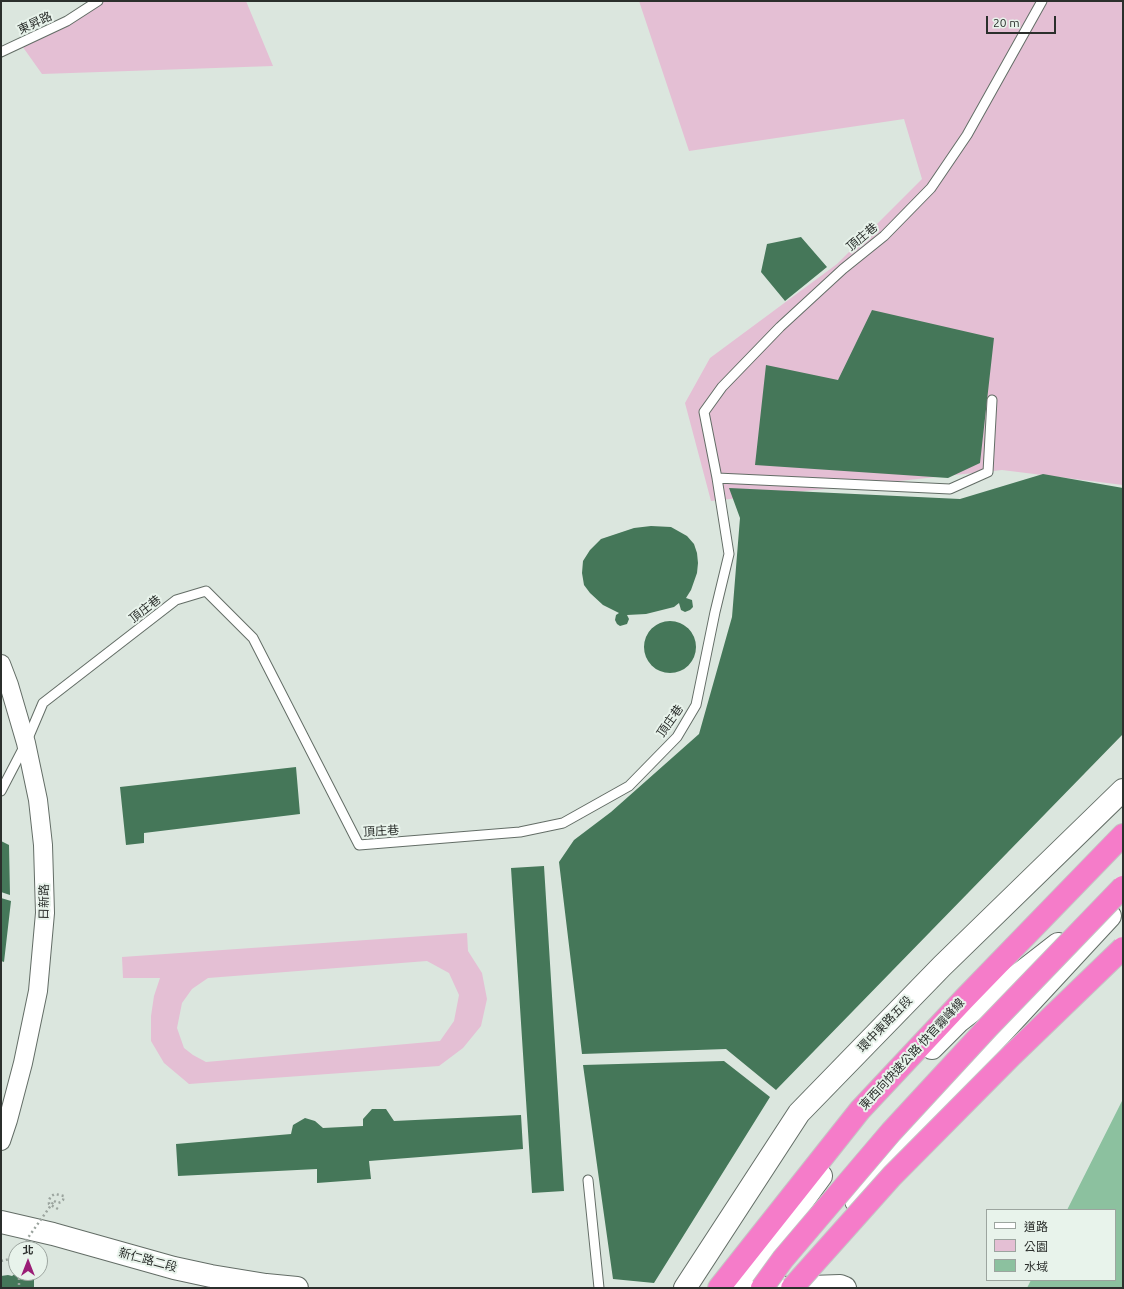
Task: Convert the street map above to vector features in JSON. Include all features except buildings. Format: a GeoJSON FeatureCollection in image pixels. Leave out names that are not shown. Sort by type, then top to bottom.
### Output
{"type":"FeatureCollection","features":[{"type":"Feature","properties":{"kind":"highway","name":"東西向快速公路 快官霧峰線"},"geometry":{"type":"LineString","coordinates":[[719,1288],[860,1110],[964,999],[1123,835]]}},
{"type":"Feature","properties":{"kind":"highway"},"geometry":{"type":"LineString","coordinates":[[762,1288],[783,1259],[890,1132],[1123,887]]}},
{"type":"Feature","properties":{"kind":"highway"},"geometry":{"type":"LineString","coordinates":[[792,1288],[892,1176],[1012,1055],[1123,948]]}},
{"type":"Feature","properties":{"kind":"street","name":"日新路"},"geometry":{"type":"LineString","coordinates":[[1,664],[9,685],[26,743],[38,800],[44,877],[44,920],[38,991],[23,1063],[1,1141]]}},
{"type":"Feature","properties":{"kind":"street","name":"環中東路五段"},"geometry":{"type":"LineString","coordinates":[[685,1288],[799,1112],[942,966],[1123,790]]}},
{"type":"Feature","properties":{"kind":"street"},"geometry":{"type":"LineString","coordinates":[[738,1288],[882,1096],[959,1021],[1123,894]]}},
{"type":"Feature","properties":{"kind":"street"},"geometry":{"type":"LineString","coordinates":[[782,1288],[943,1096],[1123,901]]}},
{"type":"Feature","properties":{"kind":"street","name":"新仁路二段"},"geometry":{"type":"LineString","coordinates":[[1,1222],[53,1234],[174,1268],[266,1285],[297,1288]]}},
{"type":"Feature","properties":{"kind":"street"},"geometry":{"type":"LineString","coordinates":[[782,1288],[840,1286],[845,1288]]}},
{"type":"Feature","properties":{"kind":"lane","name":"東昇路"},"geometry":{"type":"LineString","coordinates":[[1,52],[67,21],[98,1]]}},
{"type":"Feature","properties":{"kind":"lane","name":"頂庄巷"},"geometry":{"type":"LineString","coordinates":[[1,791],[26,743],[43,703],[176,600],[206,591],[253,638],[359,845],[520,832],[563,823],[629,786],[677,737],[696,705],[714,612],[729,554],[717,478],[704,412],[722,386],[780,327],[843,269],[884,236],[931,188],[967,135],[1042,1]]}},
{"type":"Feature","properties":{"kind":"lane"},"geometry":{"type":"LineString","coordinates":[[717,478],[950,489],[988,472],[992,400]]}},
{"type":"Feature","properties":{"kind":"lane"},"geometry":{"type":"LineString","coordinates":[[588,1180],[599,1288]]}},
{"type":"Feature","properties":{"kind":"path"},"geometry":{"type":"LineString","coordinates":[[26,1241],[51,1205],[54,1201],[58,1203],[63,1200],[64,1196],[55,1194],[48,1200],[49,1204],[51,1205],[58,1209]]}},
{"type":"Feature","properties":{"kind":"green space"},"geometry":{"type":"Polygon","coordinates":[[[93,1],[246,1],[273,66],[42,74],[20,43],[93,1]]]}},
{"type":"Feature","properties":{"kind":"green space"},"geometry":{"type":"Polygon","coordinates":[[[639,1],[1123,1],[1123,485],[1002,470],[711,501],[685,403],[710,358],[837,264],[922,179],[904,119],[689,151],[639,1]]]}},
{"type":"Feature","properties":{"kind":"green space"},"geometry":{"type":"Polygon","coordinates":[[[467,933],[468,951],[482,973],[487,999],[481,1026],[463,1048],[439,1066],[189,1084],[164,1063],[151,1041],[151,1016],[154,996],[160,978],[123,978],[122,957],[467,933]],[[427,961],[208,978],[192,989],[182,1003],[177,1028],[184,1048],[206,1062],[440,1041],[454,1021],[459,995],[449,973],[427,961]]]}},
{"type":"Feature","properties":{"kind":"water"},"geometry":{"type":"Polygon","coordinates":[[[1123,1099],[1123,1288],[1027,1288],[1030,1281],[1116,1281],[1116,1209],[1068,1209],[1123,1099]]]}}]}
